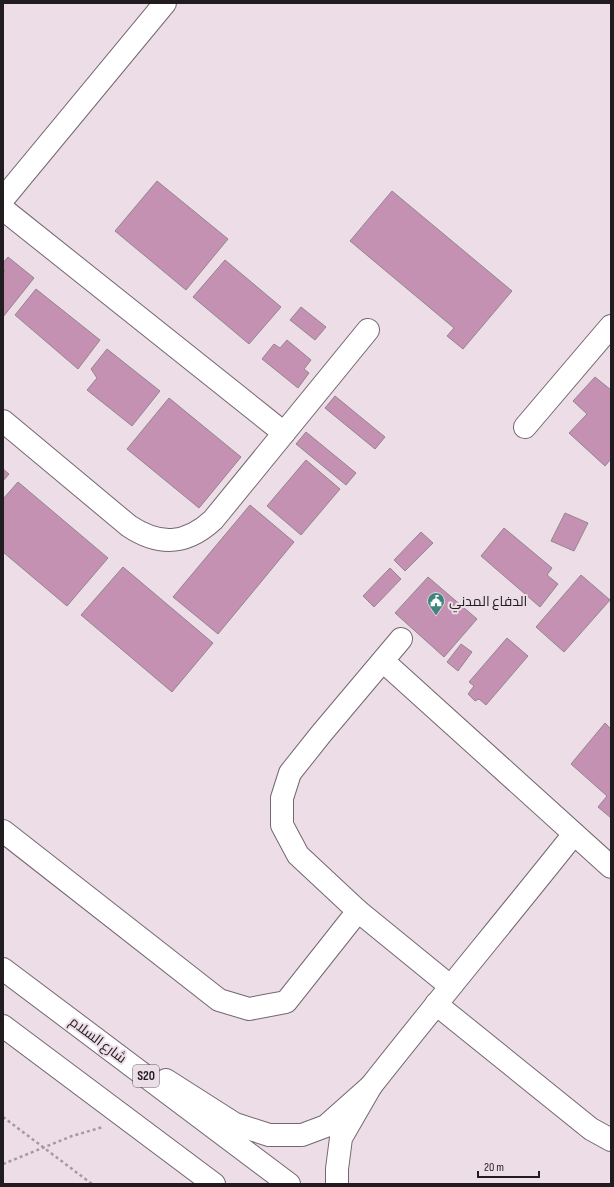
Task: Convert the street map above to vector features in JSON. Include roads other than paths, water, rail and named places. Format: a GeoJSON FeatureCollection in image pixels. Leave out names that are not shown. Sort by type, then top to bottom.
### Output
{"type":"FeatureCollection","features":[{"type":"Feature","properties":{"kind":"street"},"geometry":{"type":"LineString","coordinates":[[3,199],[165,3]]}},
{"type":"Feature","properties":{"kind":"street"},"geometry":{"type":"LineString","coordinates":[[3,209],[284,433]]}},
{"type":"Feature","properties":{"kind":"street"},"geometry":{"type":"LineString","coordinates":[[526,427],[611,326]]}},
{"type":"Feature","properties":{"kind":"street"},"geometry":{"type":"LineString","coordinates":[[3,421],[141,534],[166,540],[192,536],[213,520],[368,330]]}},
{"type":"Feature","properties":{"kind":"street"},"geometry":{"type":"LineString","coordinates":[[401,639],[290,773],[282,798],[282,825],[298,855],[358,911],[450,986]]}},
{"type":"Feature","properties":{"kind":"street"},"geometry":{"type":"LineString","coordinates":[[383,660],[611,867]]}},
{"type":"Feature","properties":{"kind":"street"},"geometry":{"type":"LineString","coordinates":[[3,831],[219,1000],[249,1009],[286,1002],[358,911]]}},
{"type":"Feature","properties":{"kind":"street"},"geometry":{"type":"LineString","coordinates":[[337,1184],[337,1168],[342,1138],[371,1086],[450,986],[517,906],[574,834]]}},
{"type":"Feature","properties":{"kind":"street","name":"شارع السلام"},"geometry":{"type":"LineString","coordinates":[[3,969],[289,1184]]}},
{"type":"Feature","properties":{"kind":"street"},"geometry":{"type":"LineString","coordinates":[[436,1004],[590,1129],[611,1140]]}},
{"type":"Feature","properties":{"kind":"street"},"geometry":{"type":"LineString","coordinates":[[72,1021],[235,1124],[269,1135],[302,1135],[326,1126],[371,1086]]}},
{"type":"Feature","properties":{"kind":"street"},"geometry":{"type":"LineString","coordinates":[[3,1026],[214,1184]]}},
{"type":"Feature","properties":{"kind":"street"},"geometry":{"type":"LineString","coordinates":[[3,1035],[72,1078]]}},
{"type":"Feature","properties":{"kind":"place","name":"الدفاع المدني"},"geometry":{"type":"Point","coordinates":[436,616]}}]}
